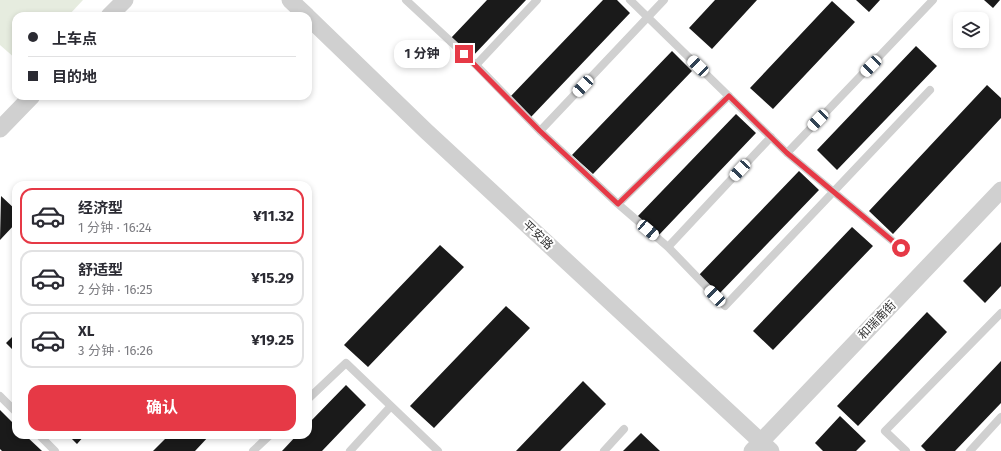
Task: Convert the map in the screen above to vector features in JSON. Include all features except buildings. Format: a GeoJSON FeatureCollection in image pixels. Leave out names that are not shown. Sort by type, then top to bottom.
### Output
{"type":"FeatureCollection","features":[{"type":"Feature","properties":{"kind":"street"},"geometry":{"type":"LineString","coordinates":[[113,12],[125,0]]}},
{"type":"Feature","properties":{"kind":"street","name":"平安路"},"geometry":{"type":"LineString","coordinates":[[290,0],[302,12]]}},
{"type":"Feature","properties":{"kind":"street","name":"平安路"},"geometry":{"type":"LineString","coordinates":[[312,22],[761,448]]}},
{"type":"Feature","properties":{"kind":"street"},"geometry":{"type":"LineString","coordinates":[[0,129],[28,100]]}},
{"type":"Feature","properties":{"kind":"street","name":"和瑞南街"},"geometry":{"type":"LineString","coordinates":[[761,448],[1001,190]]}},
{"type":"Feature","properties":{"kind":"lane"},"geometry":{"type":"LineString","coordinates":[[406,0],[476,65],[540,131],[618,204],[668,247],[725,306],[930,90]]}},
{"type":"Feature","properties":{"kind":"lane"},"geometry":{"type":"LineString","coordinates":[[476,65],[537,0]]}},
{"type":"Feature","properties":{"kind":"lane"},"geometry":{"type":"LineString","coordinates":[[630,0],[787,153],[901,248]]}},
{"type":"Feature","properties":{"kind":"lane"},"geometry":{"type":"LineString","coordinates":[[540,131],[664,0]]}},
{"type":"Feature","properties":{"kind":"lane"},"geometry":{"type":"LineString","coordinates":[[787,153],[933,0]]}},
{"type":"Feature","properties":{"kind":"lane"},"geometry":{"type":"LineString","coordinates":[[618,204],[729,96]]}},
{"type":"Feature","properties":{"kind":"lane"},"geometry":{"type":"LineString","coordinates":[[668,247],[771,137]]}},
{"type":"Feature","properties":{"kind":"lane"},"geometry":{"type":"LineString","coordinates":[[906,451],[885,431],[1001,313]]}},
{"type":"Feature","properties":{"kind":"lane"},"geometry":{"type":"LineString","coordinates":[[312,395],[346,363],[438,451]]}},
{"type":"Feature","properties":{"kind":"lane"},"geometry":{"type":"LineString","coordinates":[[0,396],[12,408]]}},
{"type":"Feature","properties":{"kind":"lane"},"geometry":{"type":"LineString","coordinates":[[350,451],[391,406]]}},
{"type":"Feature","properties":{"kind":"lane"},"geometry":{"type":"LineString","coordinates":[[970,451],[1001,417]]}},
{"type":"Feature","properties":{"kind":"lane"},"geometry":{"type":"LineString","coordinates":[[604,451],[624,430]]}},
{"type":"Feature","properties":{"kind":"lane"},"geometry":{"type":"LineString","coordinates":[[43,439],[55,451]]}},
{"type":"Feature","properties":{"kind":"lane"},"geometry":{"type":"LineString","coordinates":[[253,451],[266,439]]}},
{"type":"Feature","properties":{"kind":"shaded area"},"geometry":{"type":"Polygon","coordinates":[[[0,0],[83,0],[72,12],[12,12],[12,56],[0,45],[0,0]]]}},
{"type":"Feature","properties":{"kind":"route"},"geometry":{"type":"LineString","coordinates":[[464,54],[540,131],[618,204],[729,96],[787,153],[901,248]]}}]}
